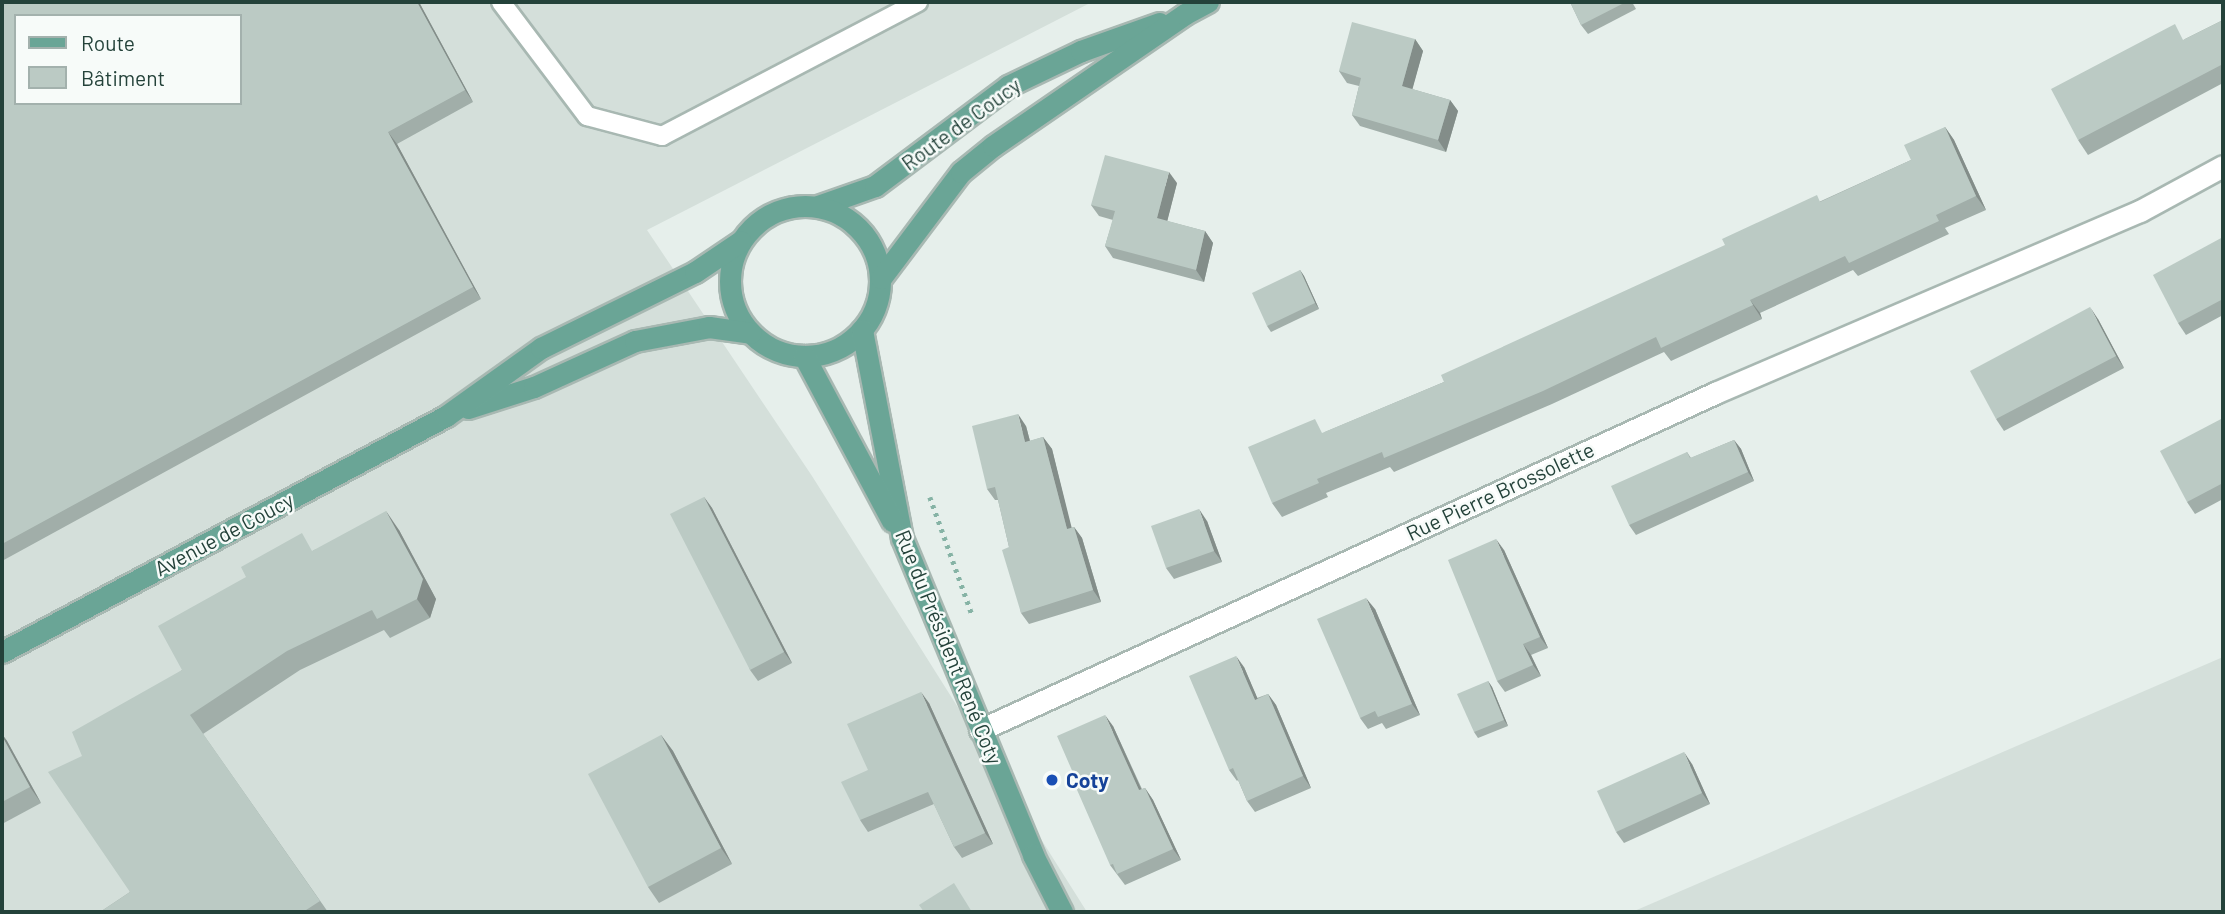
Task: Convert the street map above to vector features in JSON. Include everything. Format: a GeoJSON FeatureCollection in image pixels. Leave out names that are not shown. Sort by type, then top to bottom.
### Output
{"type":"FeatureCollection","features":[{"type":"Feature","properties":{"kind":"main road","name":"Route de Coucy"},"geometry":{"type":"LineString","coordinates":[[881,278],[961,172],[993,146],[1208,2]]}},
{"type":"Feature","properties":{"kind":"main road","name":"Route de Coucy"},"geometry":{"type":"LineString","coordinates":[[818,206],[875,186],[1008,86],[1081,51],[1185,15]]}},
{"type":"Feature","properties":{"kind":"main road"},"geometry":{"type":"LineString","coordinates":[[795,205],[818,206],[842,215],[862,231],[875,253],[881,278],[879,297],[862,330],[846,345],[826,354],[804,356],[775,350],[751,333],[737,313],[730,289],[731,264],[741,241],[755,224],[774,212],[795,205]]}},
{"type":"Feature","properties":{"kind":"main road","name":"Avenue de Coucy"},"geometry":{"type":"LineString","coordinates":[[2,652],[446,416],[541,348],[695,272],[741,241]]}},
{"type":"Feature","properties":{"kind":"main road","name":"Avenue de Coucy"},"geometry":{"type":"LineString","coordinates":[[446,416],[534,387],[635,341],[709,327],[751,333]]}},
{"type":"Feature","properties":{"kind":"main road","name":"Rue du Président René Coty"},"geometry":{"type":"LineString","coordinates":[[862,330],[902,538],[1033,855],[1062,912]]}},
{"type":"Feature","properties":{"kind":"main road"},"geometry":{"type":"LineString","coordinates":[[804,356],[902,538]]}},
{"type":"Feature","properties":{"kind":"street","name":"Rue Pierre Brossolette"},"geometry":{"type":"LineString","coordinates":[[980,730],[1715,393],[2140,211],[2223,166]]}},
{"type":"Feature","properties":{"kind":"lane"},"geometry":{"type":"LineString","coordinates":[[502,2],[587,116],[662,136],[918,2]]}},
{"type":"Feature","properties":{"kind":"shaded area"},"geometry":{"type":"Polygon","coordinates":[[[2,2],[1092,2],[647,230],[812,476],[1087,912],[2,912],[2,2]]]}},
{"type":"Feature","properties":{"kind":"shaded area"},"geometry":{"type":"Polygon","coordinates":[[[2223,657],[2223,912],[1632,912],[2223,657]]]}},
{"type":"Feature","properties":{"kind":"building"},"geometry":{"type":"Polygon","coordinates":[[[2,2],[417,2],[465,90],[388,132],[473,287],[2,544],[2,2]]]}},
{"type":"Feature","properties":{"kind":"building"},"geometry":{"type":"Polygon","coordinates":[[[1570,2],[1626,2],[1581,25],[1570,2]]]}},
{"type":"Feature","properties":{"kind":"building"},"geometry":{"type":"Polygon","coordinates":[[[2223,20],[2223,64],[2078,140],[2051,89],[2175,24],[2183,40],[2223,20]]]}},
{"type":"Feature","properties":{"kind":"building"},"geometry":{"type":"Polygon","coordinates":[[[1352,22],[1415,39],[1402,86],[1450,100],[1438,140],[1352,115],[1361,78],[1339,71],[1352,22]]]}},
{"type":"Feature","properties":{"kind":"building"},"geometry":{"type":"Polygon","coordinates":[[[1945,127],[1976,196],[1936,215],[1939,221],[1849,263],[1845,256],[1750,300],[1753,305],[1661,348],[1656,337],[1543,391],[1384,458],[1382,452],[1317,479],[1319,483],[1272,503],[1248,447],[1315,419],[1322,433],[1444,382],[1441,375],[1725,245],[1722,239],[1817,195],[1820,202],[1911,160],[1904,145],[1945,127]]]}},
{"type":"Feature","properties":{"kind":"building"},"geometry":{"type":"Polygon","coordinates":[[[1105,155],[1169,172],[1157,218],[1205,231],[1196,270],[1105,246],[1115,211],[1091,205],[1105,155]]]}},
{"type":"Feature","properties":{"kind":"building"},"geometry":{"type":"Polygon","coordinates":[[[2223,237],[2223,299],[2178,323],[2153,275],[2223,237]]]}},
{"type":"Feature","properties":{"kind":"building"},"geometry":{"type":"Polygon","coordinates":[[[1300,270],[1315,303],[1267,326],[1252,293],[1300,270]]]}},
{"type":"Feature","properties":{"kind":"building"},"geometry":{"type":"Polygon","coordinates":[[[2090,307],[2116,356],[1996,419],[1970,371],[2090,307]]]}},
{"type":"Feature","properties":{"kind":"building"},"geometry":{"type":"Polygon","coordinates":[[[1018,414],[1025,442],[1043,437],[1067,529],[1074,527],[1093,590],[1021,613],[1002,550],[1009,547],[995,487],[987,489],[972,426],[1018,414]]]}},
{"type":"Feature","properties":{"kind":"building"},"geometry":{"type":"Polygon","coordinates":[[[2223,418],[2223,483],[2187,502],[2160,451],[2223,418]]]}},
{"type":"Feature","properties":{"kind":"building"},"geometry":{"type":"Polygon","coordinates":[[[1734,440],[1748,472],[1629,525],[1611,486],[1687,452],[1690,458],[1734,440]]]}},
{"type":"Feature","properties":{"kind":"building"},"geometry":{"type":"Polygon","coordinates":[[[704,497],[784,652],[750,670],[670,514],[704,497]]]}},
{"type":"Feature","properties":{"kind":"building"},"geometry":{"type":"Polygon","coordinates":[[[1199,509],[1214,551],[1166,568],[1151,526],[1199,509]]]}},
{"type":"Feature","properties":{"kind":"building"},"geometry":{"type":"Polygon","coordinates":[[[386,511],[423,579],[417,599],[377,619],[372,610],[287,651],[190,715],[320,901],[303,912],[100,912],[130,892],[48,772],[82,756],[72,732],[182,670],[158,626],[246,577],[241,567],[302,533],[312,551],[386,511]]]}},
{"type":"Feature","properties":{"kind":"building"},"geometry":{"type":"Polygon","coordinates":[[[1496,539],[1540,637],[1523,644],[1533,665],[1497,681],[1448,560],[1496,539]]]}},
{"type":"Feature","properties":{"kind":"building"},"geometry":{"type":"Polygon","coordinates":[[[1366,598],[1412,704],[1378,717],[1375,711],[1360,718],[1317,619],[1366,598]]]}},
{"type":"Feature","properties":{"kind":"building"},"geometry":{"type":"Polygon","coordinates":[[[1236,656],[1255,700],[1268,694],[1303,776],[1247,801],[1233,768],[1229,770],[1189,676],[1236,656]]]}},
{"type":"Feature","properties":{"kind":"building"},"geometry":{"type":"Polygon","coordinates":[[[1488,681],[1504,720],[1474,732],[1457,694],[1488,681]]]}},
{"type":"Feature","properties":{"kind":"building"},"geometry":{"type":"Polygon","coordinates":[[[921,692],[985,833],[954,847],[928,792],[860,820],[841,782],[868,770],[847,724],[921,692]]]}},
{"type":"Feature","properties":{"kind":"building"},"geometry":{"type":"Polygon","coordinates":[[[1105,715],[1139,790],[1145,788],[1173,849],[1117,874],[1113,864],[1110,865],[1074,783],[1077,782],[1057,736],[1105,715]]]}},
{"type":"Feature","properties":{"kind":"building"},"geometry":{"type":"Polygon","coordinates":[[[661,735],[721,848],[648,887],[588,774],[661,735]]]}},
{"type":"Feature","properties":{"kind":"building"},"geometry":{"type":"Polygon","coordinates":[[[2,736],[30,787],[2,802],[2,736]]]}},
{"type":"Feature","properties":{"kind":"building"},"geometry":{"type":"Polygon","coordinates":[[[1684,752],[1702,793],[1616,832],[1597,791],[1684,752]]]}},
{"type":"Feature","properties":{"kind":"building"},"geometry":{"type":"Polygon","coordinates":[[[954,883],[972,912],[924,912],[919,905],[954,883]]]}},
{"type":"Feature","properties":{"kind":"place","name":"Coty"},"geometry":{"type":"Point","coordinates":[1052,780]}}]}
